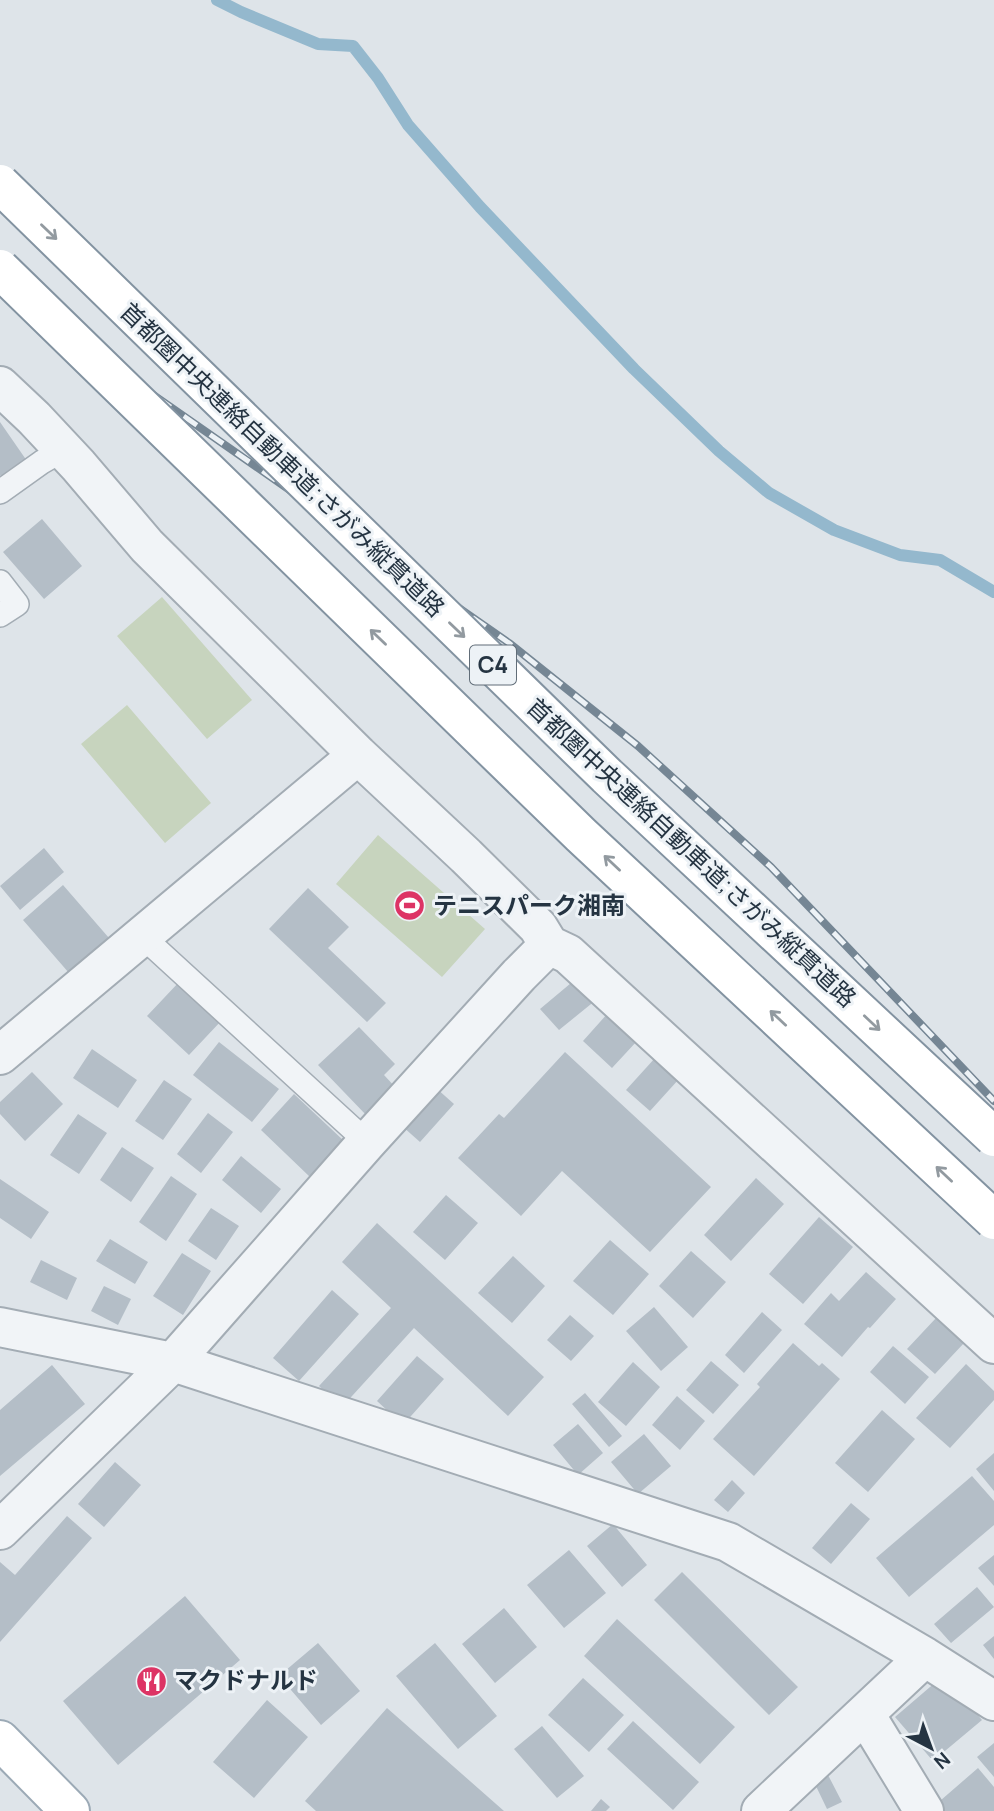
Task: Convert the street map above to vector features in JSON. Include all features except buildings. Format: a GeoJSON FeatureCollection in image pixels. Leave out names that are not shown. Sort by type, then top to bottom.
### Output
{"type":"FeatureCollection","features":[{"type":"Feature","properties":{"kind":"main road","name":"首都圏中央連絡自動車道;さがみ縦貫道路"},"geometry":{"type":"LineString","coordinates":[[0,184],[607,776],[994,1136]]}},
{"type":"Feature","properties":{"kind":"main road","name":"C4"},"geometry":{"type":"LineString","coordinates":[[0,269],[582,835],[994,1220]]}},
{"type":"Feature","properties":{"kind":"main road"},"geometry":{"type":"LineString","coordinates":[[0,1740],[69,1811]]}},
{"type":"Feature","properties":{"kind":"street"},"geometry":{"type":"LineString","coordinates":[[0,386],[63,450],[147,546],[358,755],[538,927],[549,945],[568,954],[994,1344]]}},
{"type":"Feature","properties":{"kind":"street"},"geometry":{"type":"LineString","coordinates":[[0,1055],[358,755]]}},
{"type":"Feature","properties":{"kind":"street"},"geometry":{"type":"LineString","coordinates":[[0,1530],[173,1362],[367,1142],[549,945]]}},
{"type":"Feature","properties":{"kind":"street"},"geometry":{"type":"LineString","coordinates":[[0,1327],[173,1362],[727,1542],[925,1657],[994,1701]]}},
{"type":"Feature","properties":{"kind":"street"},"geometry":{"type":"LineString","coordinates":[[761,1811],[925,1657]]}},
{"type":"Feature","properties":{"kind":"street"},"geometry":{"type":"LineString","coordinates":[[865,1714],[923,1811]]}},
{"type":"Feature","properties":{"kind":"lane"},"geometry":{"type":"LineString","coordinates":[[0,492],[63,450]]}},
{"type":"Feature","properties":{"kind":"lane"},"geometry":{"type":"LineString","coordinates":[[0,582],[16,604],[0,615]]}},
{"type":"Feature","properties":{"kind":"lane"},"geometry":{"type":"LineString","coordinates":[[142,936],[367,1142]]}},
{"type":"Feature","properties":{"kind":"green space"},"geometry":{"type":"Polygon","coordinates":[[[162,597],[252,700],[207,739],[117,636],[162,597]]]}},
{"type":"Feature","properties":{"kind":"green space"},"geometry":{"type":"Polygon","coordinates":[[[127,705],[211,803],[165,843],[81,744],[127,705]]]}},
{"type":"Feature","properties":{"kind":"green space","name":"テニスパーク湘南"},"geometry":{"type":"Polygon","coordinates":[[[378,835],[485,929],[442,977],[336,884],[378,835]]]}},
{"type":"Feature","properties":{"kind":"waterway"},"geometry":{"type":"LineString","coordinates":[[217,0],[318,44],[353,46],[378,78],[408,125],[480,207],[634,369],[719,451],[769,493],[834,530],[900,555],[940,560],[994,592]]}},
{"type":"Feature","properties":{"kind":"railway"},"geometry":{"type":"LineString","coordinates":[[0,288],[509,643],[638,746],[771,867],[994,1101]]}},
{"type":"Feature","properties":{"kind":"place","name":"テニスパーク湘南"},"geometry":{"type":"Point","coordinates":[410,906]}},
{"type":"Feature","properties":{"kind":"place","name":"マクドナルド"},"geometry":{"type":"Point","coordinates":[151,1681]}}]}
